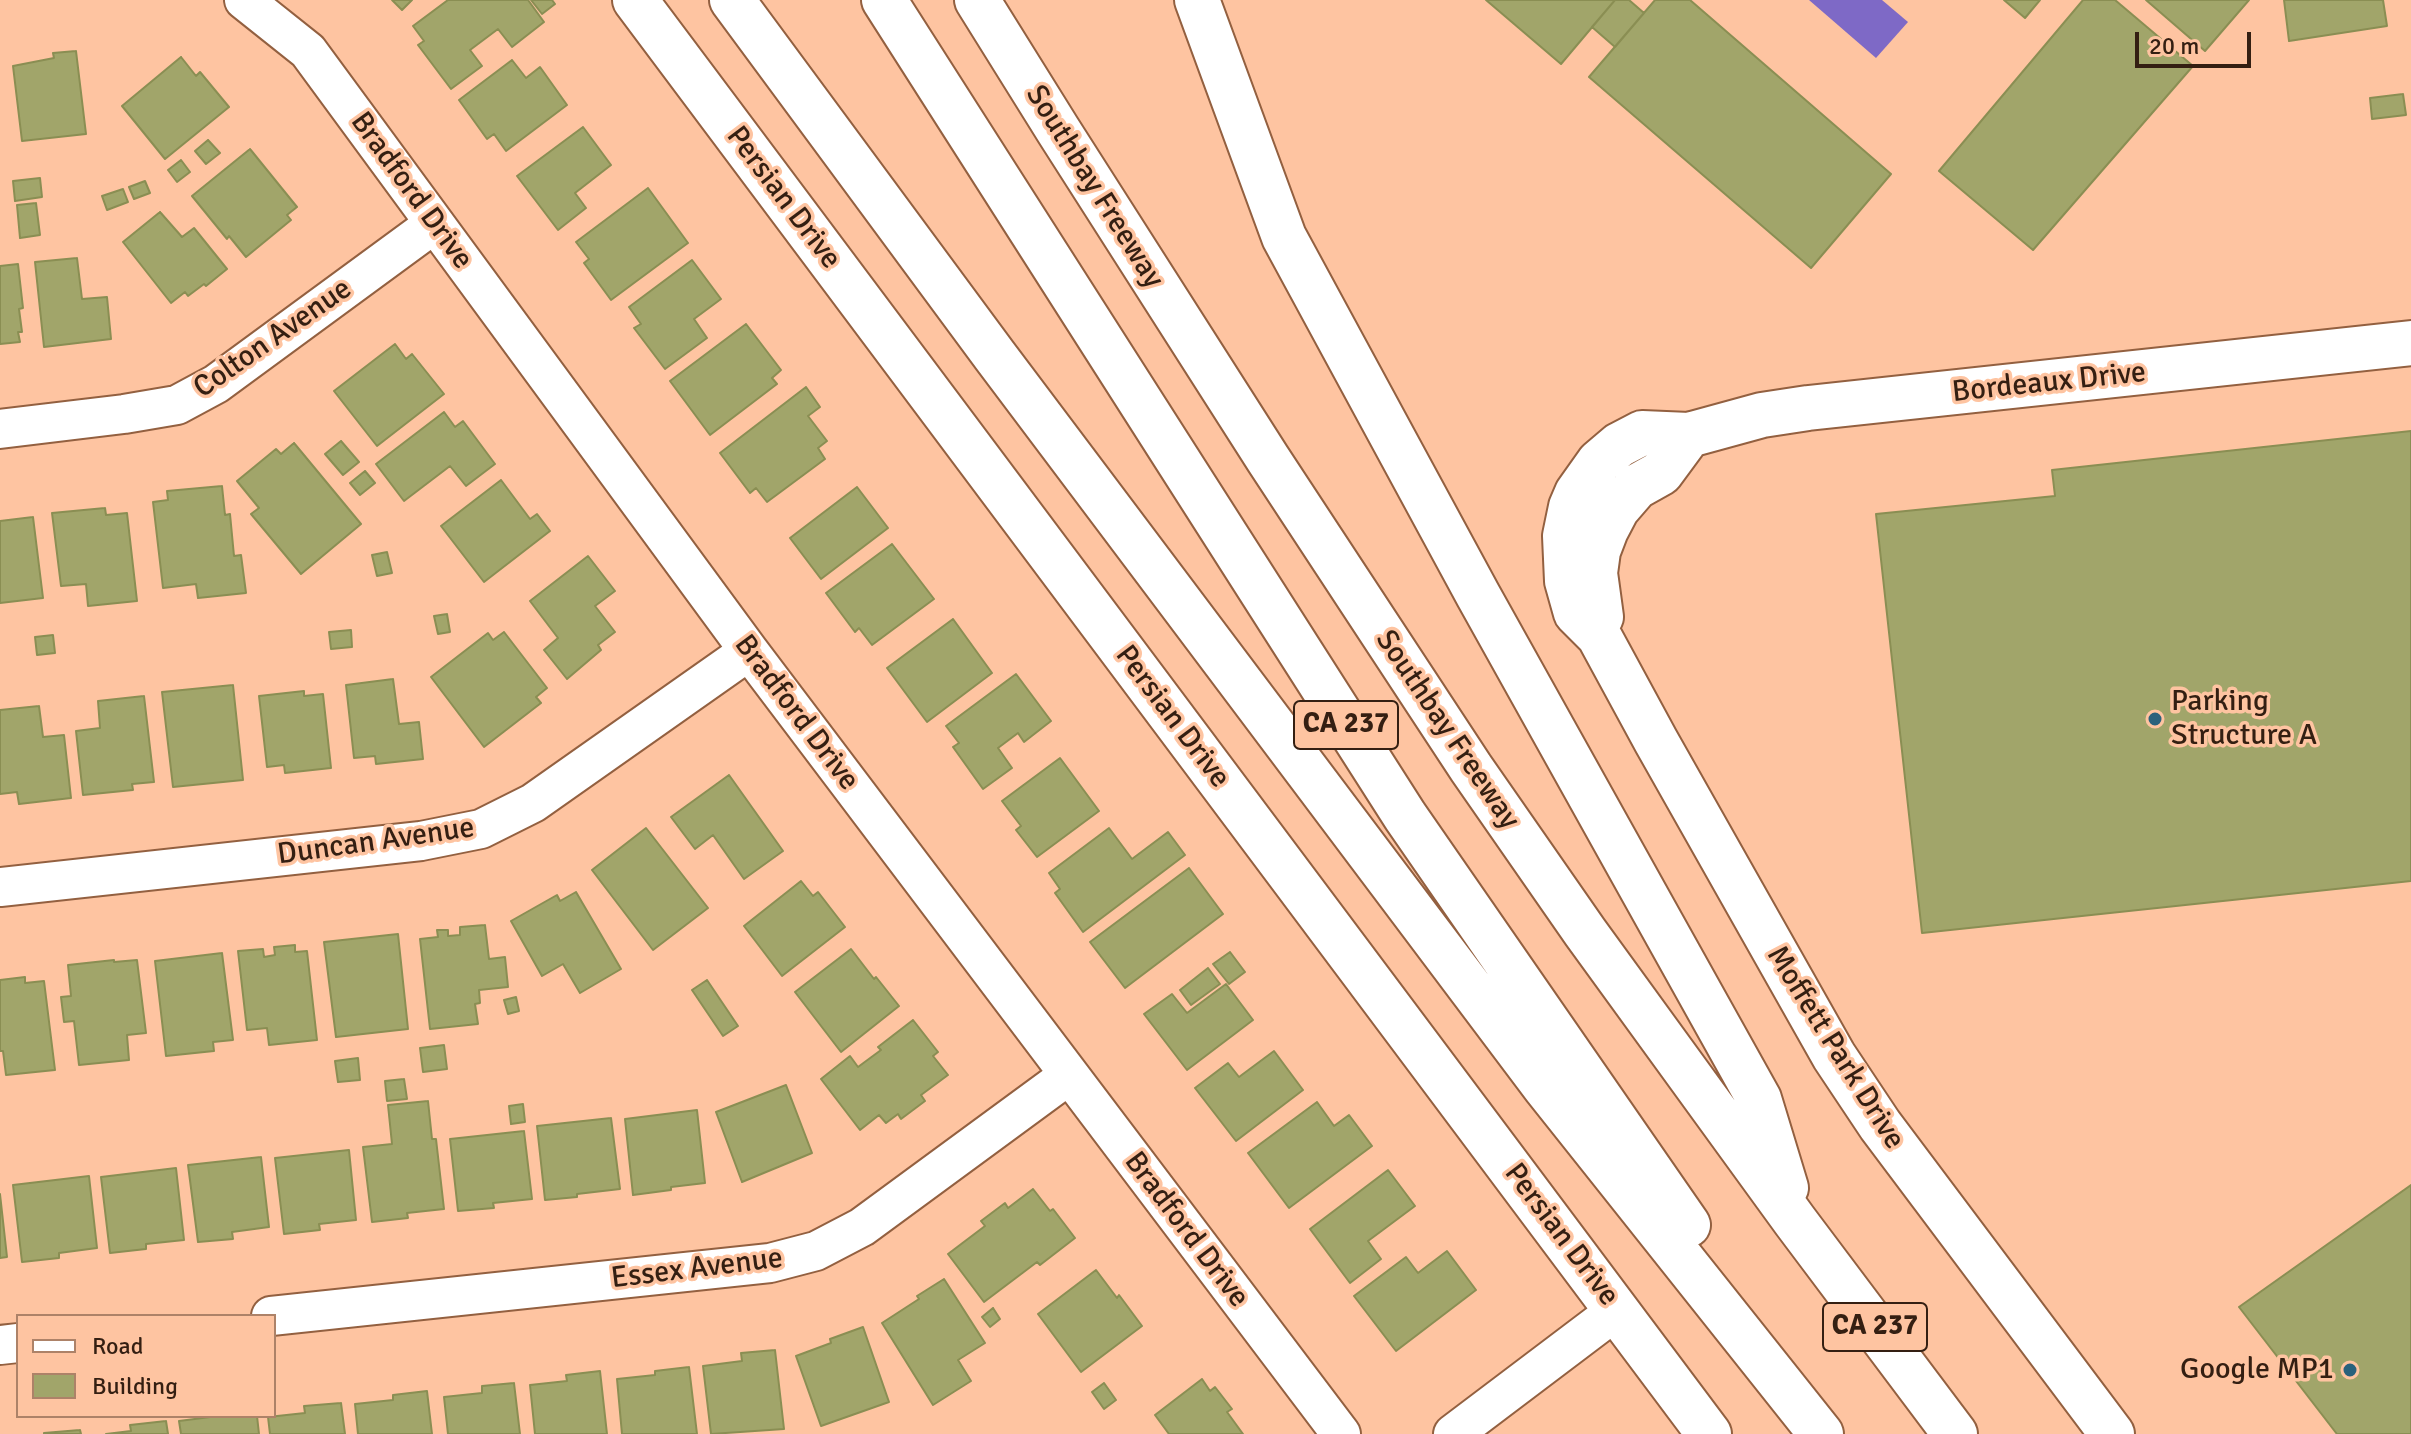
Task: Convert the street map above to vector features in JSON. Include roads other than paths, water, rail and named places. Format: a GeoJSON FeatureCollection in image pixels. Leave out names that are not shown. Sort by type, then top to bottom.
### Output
{"type":"FeatureCollection","features":[{"type":"Feature","properties":{"kind":"main road","name":"Persian Drive"},"geometry":{"type":"LineString","coordinates":[[635,0],[1709,1434]]}},
{"type":"Feature","properties":{"kind":"main road"},"geometry":{"type":"LineString","coordinates":[[732,0],[1545,1087],[1821,1434]]}},
{"type":"Feature","properties":{"kind":"main road","name":"CA 237"},"geometry":{"type":"LineString","coordinates":[[884,0],[1405,816],[1832,1434]]}},
{"type":"Feature","properties":{"kind":"main road","name":"Southbay Freeway"},"geometry":{"type":"LineString","coordinates":[[977,0],[1243,420],[1471,768],[1585,932],[1795,1221],[1955,1434]]}},
{"type":"Feature","properties":{"kind":"main road"},"geometry":{"type":"LineString","coordinates":[[1197,0],[1284,237],[1478,595],[1759,1099],[1795,1221]]}},
{"type":"Feature","properties":{"kind":"main road","name":"Bordeaux Drive"},"geometry":{"type":"LineString","coordinates":[[1689,435],[1762,415],[1808,408],[2411,343]]}},
{"type":"Feature","properties":{"kind":"main road","name":"Moffett Park Drive"},"geometry":{"type":"LineString","coordinates":[[1689,435],[1661,473],[1636,487],[1617,509],[1606,530],[1598,551],[1595,573],[1602,612],[1599,636],[1834,1056],[1880,1125],[2112,1434]]}},
{"type":"Feature","properties":{"kind":"street","name":"Bradford Drive"},"geometry":{"type":"LineString","coordinates":[[244,0],[308,51],[749,651],[1341,1434]]}},
{"type":"Feature","properties":{"kind":"street","name":"Colton Avenue"},"geometry":{"type":"LineString","coordinates":[[0,429],[177,405],[216,384],[434,224]]}},
{"type":"Feature","properties":{"kind":"street","name":"Duncan Avenue"},"geometry":{"type":"LineString","coordinates":[[0,887],[421,841],[481,829],[533,803],[749,651]]}},
{"type":"Feature","properties":{"kind":"street","name":"Essex Avenue"},"geometry":{"type":"LineString","coordinates":[[276,1315],[770,1263],[816,1251],[862,1227],[1069,1075]]}},
{"type":"Feature","properties":{"kind":"street"},"geometry":{"type":"LineString","coordinates":[[1453,1434],[1617,1310]]}},
{"type":"Feature","properties":{"kind":"place","name":"Parking Structure A"},"geometry":{"type":"Point","coordinates":[2155,719]}},
{"type":"Feature","properties":{"kind":"place","name":"Google MP1"},"geometry":{"type":"Point","coordinates":[2350,1370]}}]}
